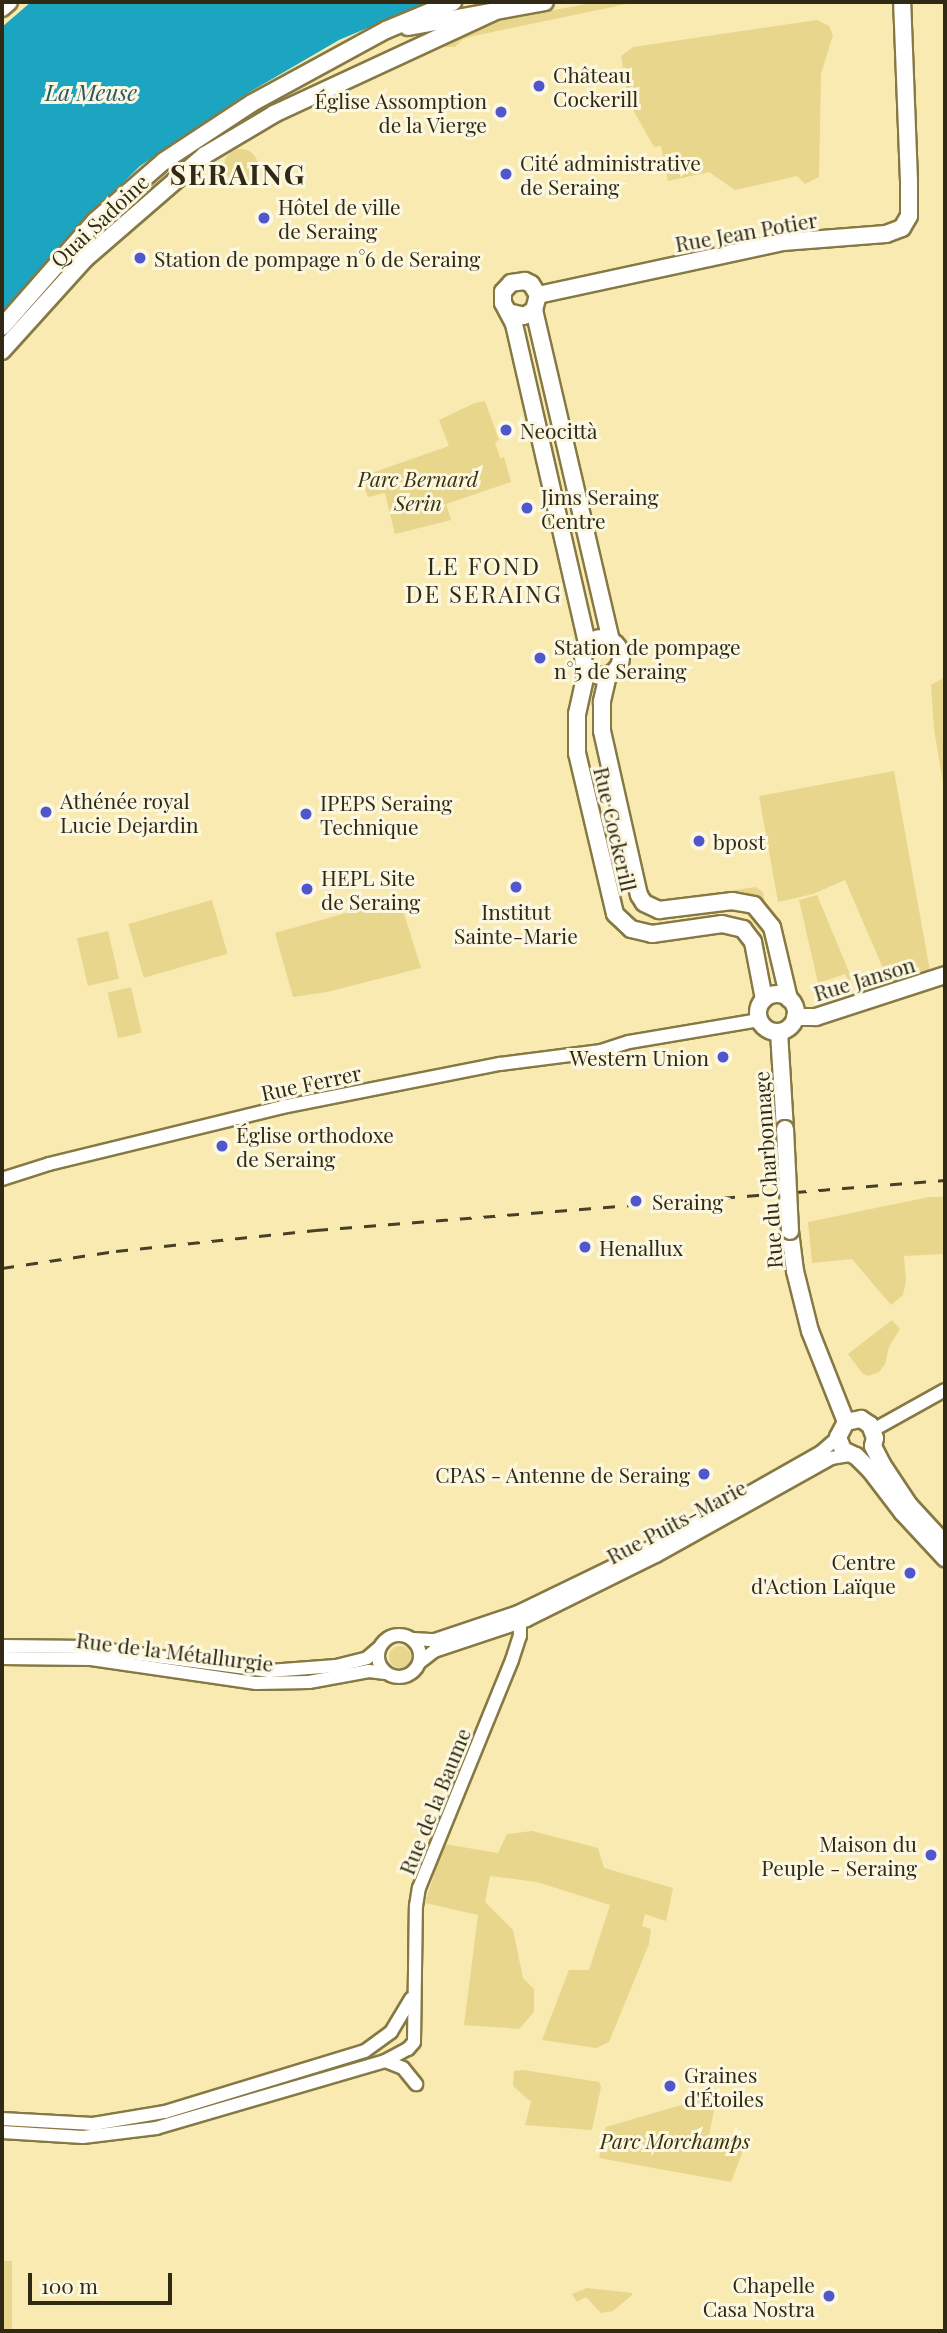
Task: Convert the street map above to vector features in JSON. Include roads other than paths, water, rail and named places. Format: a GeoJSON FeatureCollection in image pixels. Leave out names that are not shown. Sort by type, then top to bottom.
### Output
{"type":"FeatureCollection","features":[{"type":"Feature","properties":{"kind":"main road"},"geometry":{"type":"LineString","coordinates":[[2,8],[9,2]]}},
{"type":"Feature","properties":{"kind":"main road"},"geometry":{"type":"LineString","coordinates":[[379,36],[453,2]]}},
{"type":"Feature","properties":{"kind":"main road"},"geometry":{"type":"LineString","coordinates":[[379,36],[454,19],[492,7],[545,2]]}},
{"type":"Feature","properties":{"kind":"main road","name":"Rue Jean Potier"},"geometry":{"type":"LineString","coordinates":[[536,303],[783,242],[886,234],[902,228],[909,216],[902,2]]}},
{"type":"Feature","properties":{"kind":"main road","name":"Quai Sadoine"},"geometry":{"type":"LineString","coordinates":[[2,351],[85,258],[191,166],[274,114],[429,44],[492,7]]}},
{"type":"Feature","properties":{"kind":"main road"},"geometry":{"type":"LineString","coordinates":[[429,44],[454,19]]}},
{"type":"Feature","properties":{"kind":"main road","name":"Quai Sadoine"},"geometry":{"type":"LineString","coordinates":[[2,327],[95,221],[151,170],[244,108],[379,36]]}},
{"type":"Feature","properties":{"kind":"main road"},"geometry":{"type":"LineString","coordinates":[[587,644],[514,324],[502,297],[511,283],[525,281],[531,284],[611,640],[619,648],[621,660],[618,667],[608,675],[595,675],[587,669],[582,655],[587,644],[598,638],[611,640]]}},
{"type":"Feature","properties":{"kind":"main road"},"geometry":{"type":"LineString","coordinates":[[508,312],[524,316],[536,303]]}},
{"type":"Feature","properties":{"kind":"main road","name":"Rue Cockerill"},"geometry":{"type":"LineString","coordinates":[[587,669],[577,714],[578,753],[615,914],[631,929],[652,934],[722,924],[743,929],[753,942],[764,999]]}},
{"type":"Feature","properties":{"kind":"main road","name":"Rue Cockerill"},"geometry":{"type":"LineString","coordinates":[[608,675],[602,702],[602,731],[639,895],[644,903],[659,910],[732,901],[754,905],[772,927],[789,999]]}},
{"type":"Feature","properties":{"kind":"main road","name":"Rue Janson"},"geometry":{"type":"LineString","coordinates":[[795,1017],[816,1017],[945,975]]}},
{"type":"Feature","properties":{"kind":"main road","name":"Rue Janson"},"geometry":{"type":"LineString","coordinates":[[764,999],[776,994],[789,999],[794,1006],[795,1017],[786,1029],[779,1032]]}},
{"type":"Feature","properties":{"kind":"main road"},"geometry":{"type":"LineString","coordinates":[[764,999],[758,1009],[759,1020],[769,1031],[779,1032]]}},
{"type":"Feature","properties":{"kind":"main road","name":"Rue du Charbonnage"},"geometry":{"type":"LineString","coordinates":[[779,1032],[794,1271],[842,1430],[843,1450],[853,1455],[945,1558]]}},
{"type":"Feature","properties":{"kind":"main road"},"geometry":{"type":"LineString","coordinates":[[842,1430],[861,1419],[909,1505],[945,1544]]}},
{"type":"Feature","properties":{"kind":"main road"},"geometry":{"type":"LineString","coordinates":[[853,1455],[865,1453],[873,1438]]}},
{"type":"Feature","properties":{"kind":"street","name":"Rue Ferrer"},"geometry":{"type":"LineString","coordinates":[[2,1179],[49,1164],[282,1107],[494,1065],[608,1049],[633,1041],[759,1020]]}},
{"type":"Feature","properties":{"kind":"street"},"geometry":{"type":"LineString","coordinates":[[873,1438],[945,1390]]}},
{"type":"Feature","properties":{"kind":"street","name":"Rue Puits-Marie"},"geometry":{"type":"LineString","coordinates":[[519,1618],[662,1542],[821,1452],[842,1430]]}},
{"type":"Feature","properties":{"kind":"street","name":"Rue Puits-Marie"},"geometry":{"type":"LineString","coordinates":[[519,1618],[649,1560],[831,1458],[853,1455]]}},
{"type":"Feature","properties":{"kind":"street","name":"Rue de la Métallurgie"},"geometry":{"type":"LineString","coordinates":[[2,1647],[86,1647],[269,1671],[337,1666],[367,1658],[392,1636],[435,1640],[519,1618]]}},
{"type":"Feature","properties":{"kind":"street","name":"Rue de la Métallurgie"},"geometry":{"type":"LineString","coordinates":[[2,1658],[90,1659],[256,1683],[301,1682],[369,1671],[399,1678],[412,1674],[420,1662],[434,1651],[519,1618]]}},
{"type":"Feature","properties":{"kind":"street","name":"Rue de la Baume"},"geometry":{"type":"LineString","coordinates":[[385,2061],[401,2054],[414,2042],[416,1906],[422,1875],[512,1661],[520,1636],[519,1618]]}},
{"type":"Feature","properties":{"kind":"street"},"geometry":{"type":"LineString","coordinates":[[413,1640],[419,1650],[420,1662]]}},
{"type":"Feature","properties":{"kind":"street"},"geometry":{"type":"LineString","coordinates":[[379,1648],[379,1661],[385,1673]]}},
{"type":"Feature","properties":{"kind":"street"},"geometry":{"type":"LineString","coordinates":[[2,2119],[80,2124],[139,2118],[353,2055],[372,2048],[391,2032],[405,2012],[415,1989]]}},
{"type":"Feature","properties":{"kind":"street"},"geometry":{"type":"LineString","coordinates":[[2,2132],[83,2137],[141,2130],[385,2061],[403,2067],[416,2084]]}},
{"type":"Feature","properties":{"kind":"water","name":"La Meuse"},"geometry":{"type":"Polygon","coordinates":[[[31,2],[429,2],[339,40],[248,93],[140,166],[83,222],[2,314],[2,27],[31,2]]]}},
{"type":"Feature","properties":{"kind":"railway"},"geometry":{"type":"LineString","coordinates":[[2,1268],[116,1251],[316,1230],[945,1180]]}},
{"type":"Feature","properties":{"kind":"place","name":"Château Cockerill"},"geometry":{"type":"Point","coordinates":[539,86]}},
{"type":"Feature","properties":{"kind":"place","name":"Église Assomption de la Vierge"},"geometry":{"type":"Point","coordinates":[501,112]}},
{"type":"Feature","properties":{"kind":"place","name":"Cité administrative de Seraing"},"geometry":{"type":"Point","coordinates":[506,174]}},
{"type":"Feature","properties":{"kind":"place","name":"Hôtel de ville de Seraing"},"geometry":{"type":"Point","coordinates":[264,218]}},
{"type":"Feature","properties":{"kind":"place","name":"Station de pompage n°6 de Seraing"},"geometry":{"type":"Point","coordinates":[140,258]}},
{"type":"Feature","properties":{"kind":"place","name":"Neocittà"},"geometry":{"type":"Point","coordinates":[506,430]}},
{"type":"Feature","properties":{"kind":"place","name":"Jims Seraing Centre"},"geometry":{"type":"Point","coordinates":[527,508]}},
{"type":"Feature","properties":{"kind":"place","name":"Station de pompage n°5 de Seraing"},"geometry":{"type":"Point","coordinates":[540,658]}},
{"type":"Feature","properties":{"kind":"place","name":"Athénée royal Lucie Dejardin"},"geometry":{"type":"Point","coordinates":[46,812]}},
{"type":"Feature","properties":{"kind":"place","name":"IPEPS Seraing Technique"},"geometry":{"type":"Point","coordinates":[306,814]}},
{"type":"Feature","properties":{"kind":"place","name":"bpost"},"geometry":{"type":"Point","coordinates":[699,841]}},
{"type":"Feature","properties":{"kind":"place","name":"Institut Sainte-Marie"},"geometry":{"type":"Point","coordinates":[516,887]}},
{"type":"Feature","properties":{"kind":"place","name":"HEPL Site de Seraing"},"geometry":{"type":"Point","coordinates":[307,889]}},
{"type":"Feature","properties":{"kind":"place","name":"Western Union"},"geometry":{"type":"Point","coordinates":[723,1057]}},
{"type":"Feature","properties":{"kind":"place","name":"Église orthodoxe de Seraing"},"geometry":{"type":"Point","coordinates":[222,1146]}},
{"type":"Feature","properties":{"kind":"place","name":"Seraing"},"geometry":{"type":"Point","coordinates":[636,1201]}},
{"type":"Feature","properties":{"kind":"place","name":"Henallux"},"geometry":{"type":"Point","coordinates":[585,1247]}},
{"type":"Feature","properties":{"kind":"place","name":"CPAS - Antenne de Seraing"},"geometry":{"type":"Point","coordinates":[704,1474]}},
{"type":"Feature","properties":{"kind":"place","name":"Centre d'Action Laïque"},"geometry":{"type":"Point","coordinates":[910,1573]}},
{"type":"Feature","properties":{"kind":"place","name":"Maison du Peuple - Seraing"},"geometry":{"type":"Point","coordinates":[931,1855]}},
{"type":"Feature","properties":{"kind":"place","name":"Graines d'Étoiles"},"geometry":{"type":"Point","coordinates":[670,2086]}},
{"type":"Feature","properties":{"kind":"place","name":"Chapelle Casa Nostra"},"geometry":{"type":"Point","coordinates":[829,2296]}},
{"type":"Feature","properties":{"kind":"district","name":"SERAING"},"geometry":{"type":"Point","coordinates":[238,174]}},
{"type":"Feature","properties":{"kind":"district","name":"LE FOND DE SERAING"},"geometry":{"type":"Point","coordinates":[484,580]}},
{"type":"Feature","properties":{"kind":"park label","name":"Parc Bernard Serin"},"geometry":{"type":"Point","coordinates":[418,490]}},
{"type":"Feature","properties":{"kind":"park label","name":"Parc Morchamps"},"geometry":{"type":"Point","coordinates":[675,2140]}}]}
